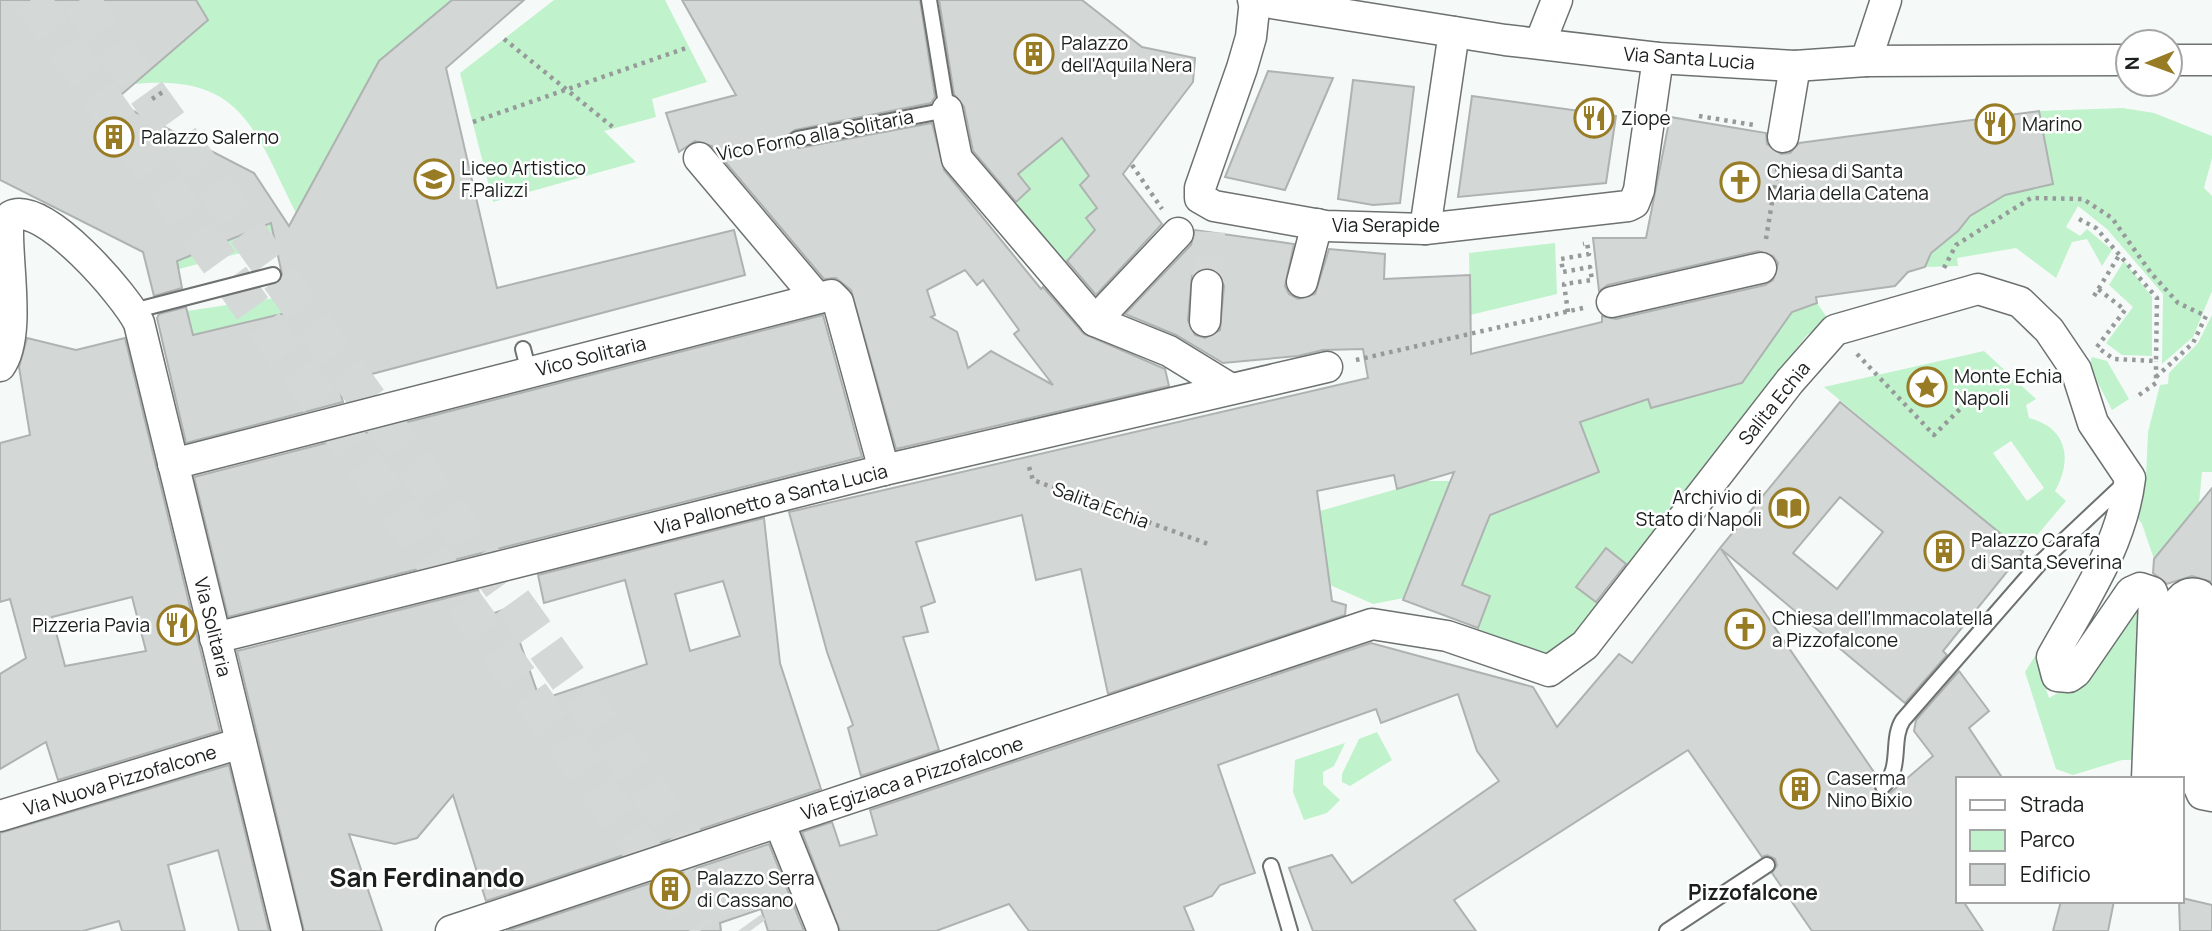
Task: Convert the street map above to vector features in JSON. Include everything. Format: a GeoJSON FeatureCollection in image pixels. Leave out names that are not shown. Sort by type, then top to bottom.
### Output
{"type":"FeatureCollection","features":[{"type":"Feature","properties":{"kind":"street","name":"Via Santa Lucia"},"geometry":{"type":"LineString","coordinates":[[1254,0],[1454,32],[1658,58],[1795,66],[1866,61],[2114,60]]}},
{"type":"Feature","properties":{"kind":"street","name":"Via Serapide"},"geometry":{"type":"LineString","coordinates":[[1254,0],[1251,37],[1199,193],[1212,219],[1425,229],[1634,203],[1639,190],[1658,58]]}},
{"type":"Feature","properties":{"kind":"street"},"geometry":{"type":"LineString","coordinates":[[1539,43],[1557,0]]}},
{"type":"Feature","properties":{"kind":"street"},"geometry":{"type":"LineString","coordinates":[[1866,61],[1886,0]]}},
{"type":"Feature","properties":{"kind":"street"},"geometry":{"type":"LineString","coordinates":[[1425,229],[1454,32]]}},
{"type":"Feature","properties":{"kind":"street"},"geometry":{"type":"LineString","coordinates":[[2184,60],[2212,60]]}},
{"type":"Feature","properties":{"kind":"street"},"geometry":{"type":"LineString","coordinates":[[1783,137],[1795,66]]}},
{"type":"Feature","properties":{"kind":"street"},"geometry":{"type":"LineString","coordinates":[[947,110],[957,159],[1095,321],[1169,351],[1231,389]]}},
{"type":"Feature","properties":{"kind":"street","name":"Vico Forno alla Solitaria"},"geometry":{"type":"LineString","coordinates":[[699,158],[817,298]]}},
{"type":"Feature","properties":{"kind":"street"},"geometry":{"type":"LineString","coordinates":[[0,366],[8,350],[10,319],[11,274],[5,224],[15,213],[31,215],[64,237],[136,317]]}},
{"type":"Feature","properties":{"kind":"street"},"geometry":{"type":"LineString","coordinates":[[1302,282],[1317,224]]}},
{"type":"Feature","properties":{"kind":"street"},"geometry":{"type":"LineString","coordinates":[[1095,321],[1178,233]]}},
{"type":"Feature","properties":{"kind":"street"},"geometry":{"type":"LineString","coordinates":[[1612,302],[1761,268]]}},
{"type":"Feature","properties":{"kind":"street"},"geometry":{"type":"LineString","coordinates":[[1205,321],[1207,285]]}},
{"type":"Feature","properties":{"kind":"street"},"geometry":{"type":"LineString","coordinates":[[1835,330],[1979,289],[2020,302],[2049,330],[2076,370],[2093,423],[2130,478],[2126,513],[2113,546],[2052,657],[2053,668],[2057,676],[2069,677],[2076,672],[2132,592],[2140,588],[2151,592],[2154,598],[2147,777]]}},
{"type":"Feature","properties":{"kind":"street"},"geometry":{"type":"LineString","coordinates":[[817,298],[831,295],[838,302],[884,470]]}},
{"type":"Feature","properties":{"kind":"street","name":"Vico Solitaria"},"geometry":{"type":"LineString","coordinates":[[173,464],[526,360],[817,298]]}},
{"type":"Feature","properties":{"kind":"street","name":"Via Solitaria"},"geometry":{"type":"LineString","coordinates":[[136,317],[287,931]]}},
{"type":"Feature","properties":{"kind":"street","name":"Salita Echia"},"geometry":{"type":"LineString","coordinates":[[1372,624],[1447,636],[1549,671],[1585,645],[1790,381],[1835,330]]}},
{"type":"Feature","properties":{"kind":"street","name":"Via Pallonetto a Santa Lucia"},"geometry":{"type":"LineString","coordinates":[[215,638],[884,470],[1327,367]]}},
{"type":"Feature","properties":{"kind":"street"},"geometry":{"type":"LineString","coordinates":[[2173,777],[2180,600],[2185,594],[2193,593],[2200,595],[2203,601],[2198,785],[2202,794],[2212,796]]}},
{"type":"Feature","properties":{"kind":"street","name":"Via Egiziaca a Pizzofalcone"},"geometry":{"type":"LineString","coordinates":[[451,931],[1372,624]]}},
{"type":"Feature","properties":{"kind":"street","name":"Via Nuova Pizzofalcone"},"geometry":{"type":"LineString","coordinates":[[0,816],[241,743]]}},
{"type":"Feature","properties":{"kind":"street"},"geometry":{"type":"LineString","coordinates":[[779,822],[823,931]]}},
{"type":"Feature","properties":{"kind":"lane"},"geometry":{"type":"LineString","coordinates":[[929,0],[947,110]]}},
{"type":"Feature","properties":{"kind":"lane","name":"Vico Forno alla Solitaria"},"geometry":{"type":"LineString","coordinates":[[797,139],[947,110]]}},
{"type":"Feature","properties":{"kind":"lane"},"geometry":{"type":"LineString","coordinates":[[136,317],[273,275]]}},
{"type":"Feature","properties":{"kind":"lane"},"geometry":{"type":"LineString","coordinates":[[1883,786],[1894,772],[1895,733],[1903,720],[2039,564],[2130,478]]}},
{"type":"Feature","properties":{"kind":"lane"},"geometry":{"type":"LineString","coordinates":[[1667,931],[1767,865]]}},
{"type":"Feature","properties":{"kind":"lane"},"geometry":{"type":"LineString","coordinates":[[1271,866],[1290,931]]}},
{"type":"Feature","properties":{"kind":"path"},"geometry":{"type":"LineString","coordinates":[[505,39],[614,128]]}},
{"type":"Feature","properties":{"kind":"path"},"geometry":{"type":"LineString","coordinates":[[473,122],[689,47]]}},
{"type":"Feature","properties":{"kind":"path"},"geometry":{"type":"LineString","coordinates":[[152,99],[166,90]]}},
{"type":"Feature","properties":{"kind":"path"},"geometry":{"type":"LineString","coordinates":[[1699,116],[1745,123]]}},
{"type":"Feature","properties":{"kind":"path"},"geometry":{"type":"LineString","coordinates":[[1761,268],[1783,137]]}},
{"type":"Feature","properties":{"kind":"path","name":"Vico Forno alla Solitaria"},"geometry":{"type":"LineString","coordinates":[[699,158],[797,139]]}},
{"type":"Feature","properties":{"kind":"path"},"geometry":{"type":"LineString","coordinates":[[1132,165],[1178,233]]}},
{"type":"Feature","properties":{"kind":"path"},"geometry":{"type":"LineString","coordinates":[[1926,302],[1956,245],[2003,214],[2031,198],[2084,199],[2112,218],[2151,273],[2178,303],[2206,316],[2193,343],[2156,377]]}},
{"type":"Feature","properties":{"kind":"path"},"geometry":{"type":"LineString","coordinates":[[2078,219],[2096,228],[2157,298],[2156,383],[2138,395]]}},
{"type":"Feature","properties":{"kind":"path"},"geometry":{"type":"LineString","coordinates":[[1568,312],[1564,284],[1592,280],[1590,267],[1563,272],[1561,259],[1589,254],[1587,243]]}},
{"type":"Feature","properties":{"kind":"path"},"geometry":{"type":"LineString","coordinates":[[2094,296],[2120,254]]}},
{"type":"Feature","properties":{"kind":"path"},"geometry":{"type":"LineString","coordinates":[[2097,347],[2126,310],[2098,289]]}},
{"type":"Feature","properties":{"kind":"path"},"geometry":{"type":"LineString","coordinates":[[1327,367],[1612,302]]}},
{"type":"Feature","properties":{"kind":"path"},"geometry":{"type":"LineString","coordinates":[[1835,330],[1934,435],[1962,407]]}},
{"type":"Feature","properties":{"kind":"path"},"geometry":{"type":"LineString","coordinates":[[2087,340],[2114,359],[2157,360]]}},
{"type":"Feature","properties":{"kind":"path","name":"Salita Echia"},"geometry":{"type":"LineString","coordinates":[[1021,439],[1033,480],[1211,545]]}},
{"type":"Feature","properties":{"kind":"green space"},"geometry":{"type":"Polygon","coordinates":[[[196,0],[452,0],[344,128],[296,213],[255,133],[240,113],[222,98],[199,88],[171,83],[134,84],[207,20],[196,0]]]}},
{"type":"Feature","properties":{"kind":"green space"},"geometry":{"type":"Polygon","coordinates":[[[554,0],[665,0],[707,82],[652,99],[656,117],[604,131],[636,162],[493,202],[460,73],[554,0]]]}},
{"type":"Feature","properties":{"kind":"green space"},"geometry":{"type":"Polygon","coordinates":[[[2123,108],[2154,113],[2212,136],[2212,158],[2204,188],[2212,196],[2212,291],[2193,337],[2162,364],[2163,294],[2107,229],[2078,206],[2066,227],[2080,236],[2087,229],[2112,250],[2102,266],[2087,239],[2072,242],[2056,278],[2016,248],[1957,258],[1958,266],[1925,267],[1931,253],[1958,231],[1970,216],[2005,195],[2052,184],[2039,111],[2123,108]]]}},
{"type":"Feature","properties":{"kind":"green space"},"geometry":{"type":"Polygon","coordinates":[[[1062,138],[1089,176],[1080,185],[1097,208],[1086,218],[1095,230],[1059,270],[1008,210],[1030,190],[1018,174],[1062,138]]]}},
{"type":"Feature","properties":{"kind":"green space"},"geometry":{"type":"Polygon","coordinates":[[[271,224],[275,244],[179,269],[175,254],[228,240],[271,224]]]}},
{"type":"Feature","properties":{"kind":"green space"},"geometry":{"type":"Polygon","coordinates":[[[1555,243],[1557,294],[1470,315],[1469,253],[1555,243]]]}},
{"type":"Feature","properties":{"kind":"green space"},"geometry":{"type":"Polygon","coordinates":[[[2124,261],[2152,297],[2152,356],[2122,355],[2106,343],[2133,307],[2109,285],[2124,261]]]}},
{"type":"Feature","properties":{"kind":"green space"},"geometry":{"type":"Polygon","coordinates":[[[287,296],[304,308],[193,335],[187,311],[287,296]]]}},
{"type":"Feature","properties":{"kind":"green space"},"geometry":{"type":"Polygon","coordinates":[[[1817,303],[1830,322],[1807,335],[1629,566],[1606,549],[1577,587],[1600,605],[1551,664],[1477,630],[1490,596],[1462,585],[1495,499],[1450,481],[1490,458],[1510,507],[1599,472],[1580,422],[1648,399],[1651,408],[1742,383],[1792,312],[1817,303]]]}},
{"type":"Feature","properties":{"kind":"green space"},"geometry":{"type":"Polygon","coordinates":[[[2212,315],[2212,472],[2202,472],[2199,503],[2154,559],[2142,524],[2133,511],[2146,477],[2148,432],[2160,385],[2168,384],[2169,373],[2198,343],[2212,315]]]}},
{"type":"Feature","properties":{"kind":"green space"},"geometry":{"type":"Polygon","coordinates":[[[1984,351],[2036,399],[2026,405],[2029,418],[2052,429],[2059,437],[2065,456],[2061,479],[2055,491],[2066,501],[2023,552],[1824,387],[1984,351]],[[2011,441],[1993,453],[2027,501],[2044,488],[2011,441]]]}},
{"type":"Feature","properties":{"kind":"green space"},"geometry":{"type":"Polygon","coordinates":[[[2092,357],[2107,361],[2129,399],[2112,410],[2089,366],[2092,357]]]}},
{"type":"Feature","properties":{"kind":"green space"},"geometry":{"type":"Polygon","coordinates":[[[1425,481],[1450,481],[1404,598],[1373,604],[1330,585],[1320,511],[1425,481]]]}},
{"type":"Feature","properties":{"kind":"green space"},"geometry":{"type":"Polygon","coordinates":[[[2137,600],[2142,605],[2135,760],[2122,760],[2073,775],[2056,769],[2025,672],[2035,656],[2049,698],[2086,677],[2137,600]]]}},
{"type":"Feature","properties":{"kind":"green space"},"geometry":{"type":"Polygon","coordinates":[[[1377,732],[1392,760],[1350,786],[1342,782],[1342,774],[1359,739],[1377,732]]]}},
{"type":"Feature","properties":{"kind":"green space"},"geometry":{"type":"Polygon","coordinates":[[[1345,743],[1334,766],[1323,772],[1323,784],[1340,800],[1327,813],[1304,820],[1293,792],[1295,760],[1345,743]]]}},
{"type":"Feature","properties":{"kind":"building"},"geometry":{"type":"Polygon","coordinates":[[[0,0],[196,0],[208,20],[114,101],[254,173],[289,226],[379,61],[452,0],[524,0],[446,68],[497,288],[734,230],[745,275],[338,383],[343,402],[186,443],[157,318],[159,314],[186,307],[193,335],[290,312],[271,223],[177,261],[182,288],[154,296],[143,252],[0,180],[0,0]]]}},
{"type":"Feature","properties":{"kind":"building"},"geometry":{"type":"Polygon","coordinates":[[[682,0],[920,0],[935,97],[931,103],[795,130],[788,135],[789,145],[799,148],[932,123],[944,170],[1041,289],[1043,287],[1084,334],[1165,369],[1169,386],[896,449],[851,290],[836,278],[824,279],[712,146],[695,141],[679,152],[666,113],[736,95],[682,0]],[[965,270],[927,290],[935,315],[931,317],[957,332],[968,368],[991,351],[1053,385],[1014,334],[1019,330],[983,280],[977,285],[965,270]]]}},
{"type":"Feature","properties":{"kind":"building"},"geometry":{"type":"Polygon","coordinates":[[[939,0],[1082,0],[1142,47],[1195,58],[1193,82],[1123,174],[1162,224],[1096,295],[1067,261],[1095,230],[1086,218],[1097,208],[1080,185],[1089,176],[1062,138],[1018,174],[1030,189],[1016,202],[973,151],[964,107],[954,94],[939,0]]]}},
{"type":"Feature","properties":{"kind":"building"},"geometry":{"type":"Polygon","coordinates":[[[1268,71],[1333,78],[1285,190],[1225,177],[1268,71]]]}},
{"type":"Feature","properties":{"kind":"building"},"geometry":{"type":"Polygon","coordinates":[[[1353,80],[1414,87],[1400,203],[1373,205],[1338,199],[1353,80]]]}},
{"type":"Feature","properties":{"kind":"building"},"geometry":{"type":"Polygon","coordinates":[[[1472,96],[1616,116],[1606,183],[1458,197],[1472,96]]]}},
{"type":"Feature","properties":{"kind":"building"},"geometry":{"type":"Polygon","coordinates":[[[2039,111],[2053,184],[2005,195],[1970,216],[1958,231],[1931,253],[1925,267],[1908,272],[1895,286],[1816,297],[1817,303],[1792,312],[1742,383],[1651,408],[1648,399],[1580,422],[1599,472],[1490,515],[1462,585],[1490,596],[1478,628],[1403,600],[1454,472],[1397,489],[1394,475],[1317,491],[1332,601],[1346,605],[1345,615],[1108,694],[1081,569],[1036,580],[1022,515],[916,542],[935,602],[921,607],[928,632],[903,637],[939,750],[861,776],[848,728],[853,725],[827,652],[789,512],[1368,378],[1363,349],[1323,350],[1298,356],[1223,363],[1176,335],[1125,314],[1191,245],[1195,230],[1294,244],[1285,286],[1289,294],[1298,299],[1315,294],[1329,249],[1385,254],[1384,279],[1470,275],[1471,354],[1602,322],[1602,316],[1616,319],[1765,285],[1773,280],[1778,263],[1773,256],[1758,251],[1608,285],[1599,291],[1593,238],[1646,238],[1670,117],[1766,133],[1767,144],[1781,154],[1790,153],[1799,143],[2039,111]],[[1207,268],[1192,276],[1188,320],[1195,335],[1205,338],[1220,330],[1224,286],[1217,271],[1207,268]]]}},
{"type":"Feature","properties":{"kind":"building"},"geometry":{"type":"Polygon","coordinates":[[[823,315],[862,457],[228,617],[194,477],[823,315]]]}},
{"type":"Feature","properties":{"kind":"building"},"geometry":{"type":"Polygon","coordinates":[[[27,338],[76,350],[125,338],[220,731],[58,780],[46,742],[0,769],[0,674],[26,658],[10,599],[0,602],[0,443],[30,435],[19,367],[27,338]],[[132,597],[52,617],[65,666],[146,651],[132,597]]]}},
{"type":"Feature","properties":{"kind":"building"},"geometry":{"type":"Polygon","coordinates":[[[1840,402],[2023,552],[1943,651],[1947,655],[1905,703],[1721,549],[1878,778],[1874,785],[1877,794],[1890,793],[1933,756],[1914,731],[1916,720],[1959,671],[1989,711],[1969,728],[2002,777],[1956,777],[1956,903],[1964,903],[1983,931],[1812,931],[1772,873],[1777,865],[1775,859],[1767,855],[1762,857],[1688,750],[1454,900],[1476,931],[1313,931],[1289,868],[1332,855],[1352,883],[1499,781],[1477,751],[1458,694],[1381,723],[1376,709],[1218,765],[1255,873],[1220,885],[1212,896],[1184,907],[1194,931],[1029,931],[1009,904],[936,931],[840,931],[802,832],[832,822],[840,846],[877,835],[870,810],[1371,643],[1533,687],[1557,727],[1619,654],[1632,663],[1720,548],[1840,402]],[[1840,497],[1793,553],[1837,589],[1883,532],[1840,497]]]}},
{"type":"Feature","properties":{"kind":"building"},"geometry":{"type":"Polygon","coordinates":[[[2212,488],[2212,582],[2192,576],[2167,584],[2153,573],[2154,559],[2212,488]]]}},
{"type":"Feature","properties":{"kind":"building"},"geometry":{"type":"Polygon","coordinates":[[[764,518],[780,663],[821,789],[486,901],[453,795],[417,838],[395,844],[349,834],[382,931],[304,931],[237,651],[478,590],[486,616],[508,608],[540,700],[647,664],[625,580],[544,603],[538,575],[764,518]],[[723,581],[675,594],[690,651],[740,636],[723,581]]]}},
{"type":"Feature","properties":{"kind":"building"},"geometry":{"type":"Polygon","coordinates":[[[1606,548],[1626,564],[1596,602],[1576,587],[1606,548]]]}},
{"type":"Feature","properties":{"kind":"building"},"geometry":{"type":"Polygon","coordinates":[[[229,765],[269,931],[239,931],[218,850],[168,865],[185,931],[122,931],[119,921],[83,931],[0,931],[0,833],[229,765]]]}},
{"type":"Feature","properties":{"kind":"building","name":"Palazzo Serra di Cassano"},"geometry":{"type":"Polygon","coordinates":[[[769,844],[804,931],[768,931],[761,909],[720,923],[721,931],[506,931],[769,844]]]}},
{"type":"Feature","properties":{"kind":"building"},"geometry":{"type":"Polygon","coordinates":[[[2184,898],[2212,905],[2212,931],[2180,931],[2179,903],[2184,903],[2184,898]]]}},
{"type":"Feature","properties":{"kind":"building"},"geometry":{"type":"Polygon","coordinates":[[[2060,903],[2114,903],[2108,931],[2053,931],[2060,903]]]}},
{"type":"Feature","properties":{"kind":"tunnel"},"geometry":{"type":"LineString","coordinates":[[31,0],[700,931]]}},
{"type":"Feature","properties":{"kind":"tunnel"},"geometry":{"type":"LineString","coordinates":[[80,0],[750,931]]}},
{"type":"Feature","properties":{"kind":"tunnel"},"geometry":{"type":"LineString","coordinates":[[1207,285],[1210,232]]}},
{"type":"Feature","properties":{"kind":"place","name":"Palazzo dell'Aquila Nera"},"geometry":{"type":"Point","coordinates":[1034,54]}},
{"type":"Feature","properties":{"kind":"place","name":"Ziope"},"geometry":{"type":"Point","coordinates":[1594,118]}},
{"type":"Feature","properties":{"kind":"place","name":"Marino"},"geometry":{"type":"Point","coordinates":[1995,124]}},
{"type":"Feature","properties":{"kind":"place","name":"Palazzo Salerno"},"geometry":{"type":"Point","coordinates":[114,137]}},
{"type":"Feature","properties":{"kind":"place","name":"Liceo Artistico F.Palizzi"},"geometry":{"type":"Point","coordinates":[434,179]}},
{"type":"Feature","properties":{"kind":"place","name":"Chiesa di Santa Maria della Catena"},"geometry":{"type":"Point","coordinates":[1740,182]}},
{"type":"Feature","properties":{"kind":"place","name":"Monte Echia Napoli"},"geometry":{"type":"Point","coordinates":[1927,387]}},
{"type":"Feature","properties":{"kind":"place","name":"Archivio di Stato di Napoli"},"geometry":{"type":"Point","coordinates":[1789,508]}},
{"type":"Feature","properties":{"kind":"place","name":"Palazzo Carafa di Santa Severina"},"geometry":{"type":"Point","coordinates":[1944,551]}},
{"type":"Feature","properties":{"kind":"place","name":"Pizzeria Pavia"},"geometry":{"type":"Point","coordinates":[177,625]}},
{"type":"Feature","properties":{"kind":"place","name":"Chiesa dell'Immacolatella a Pizzofalcone"},"geometry":{"type":"Point","coordinates":[1745,629]}},
{"type":"Feature","properties":{"kind":"place","name":"Caserma Nino Bixio"},"geometry":{"type":"Point","coordinates":[1800,789]}},
{"type":"Feature","properties":{"kind":"place","name":"Palazzo Serra di Cassano"},"geometry":{"type":"Point","coordinates":[670,889]}},
{"type":"Feature","properties":{"kind":"district","name":"San Ferdinando"},"geometry":{"type":"Point","coordinates":[427,877]}},
{"type":"Feature","properties":{"kind":"district","name":"Pizzofalcone"},"geometry":{"type":"Point","coordinates":[1753,892]}}]}
